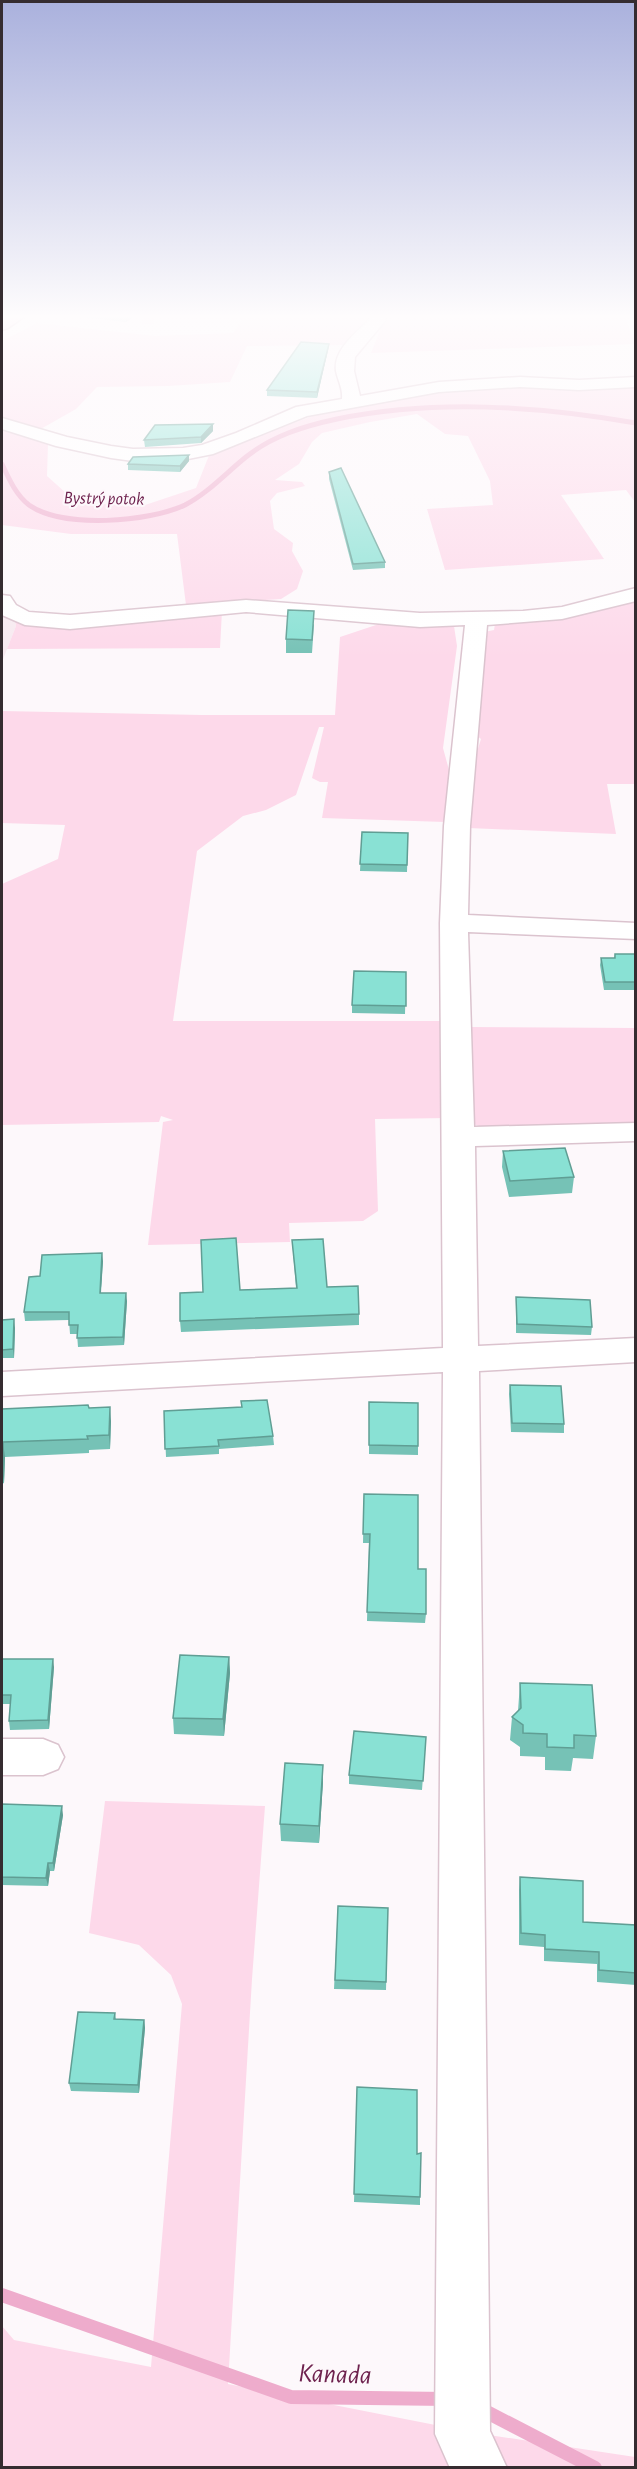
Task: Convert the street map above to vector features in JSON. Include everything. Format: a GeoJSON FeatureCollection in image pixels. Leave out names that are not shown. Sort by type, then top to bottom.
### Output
{"type":"FeatureCollection","features":[{"type":"Feature","properties":{"kind":"street"},"geometry":{"type":"LineString","coordinates":[[22,429],[63,442],[133,455],[183,454],[206,450],[260,429]]}},
{"type":"Feature","properties":{"kind":"street"},"geometry":{"type":"LineString","coordinates":[[2,601],[8,610],[25,618],[70,622],[246,606],[371,617],[477,619],[562,613],[636,594]]}},
{"type":"Feature","properties":{"kind":"street"},"geometry":{"type":"LineString","coordinates":[[477,619],[457,826],[454,923],[461,1360],[463,2434],[479,2468]]}},
{"type":"Feature","properties":{"kind":"street"},"geometry":{"type":"LineString","coordinates":[[454,923],[636,931]]}},
{"type":"Feature","properties":{"kind":"street"},"geometry":{"type":"LineString","coordinates":[[459,1137],[636,1132]]}},
{"type":"Feature","properties":{"kind":"street"},"geometry":{"type":"LineString","coordinates":[[2,1384],[636,1350]]}},
{"type":"Feature","properties":{"kind":"street"},"geometry":{"type":"LineString","coordinates":[[2,1757],[43,1756]]}},
{"type":"Feature","properties":{"kind":"shaded area"},"geometry":{"type":"Polygon","coordinates":[[[276,429],[338,429],[322,433],[312,442],[299,464],[275,480],[302,482],[305,486],[277,493],[270,501],[274,529],[293,543],[292,551],[303,571],[297,589],[281,599],[186,605],[177,534],[71,534],[2,525],[2,430],[48,444],[47,476],[76,502],[142,506],[196,488],[210,453],[276,429]]]}},
{"type":"Feature","properties":{"kind":"shaded area"},"geometry":{"type":"Polygon","coordinates":[[[438,429],[635,429],[635,502],[626,490],[561,495],[604,559],[445,570],[427,509],[493,505],[490,481],[468,436],[445,434],[438,429]]]}},
{"type":"Feature","properties":{"kind":"shaded area"},"geometry":{"type":"Polygon","coordinates":[[[635,597],[635,784],[607,784],[616,834],[468,828],[473,765],[481,739],[476,735],[484,632],[494,630],[495,624],[635,597]]]}},
{"type":"Feature","properties":{"kind":"shaded area"},"geometry":{"type":"Polygon","coordinates":[[[222,611],[220,648],[7,649],[16,626],[15,621],[31,625],[222,611]]]}},
{"type":"Feature","properties":{"kind":"shaded area"},"geometry":{"type":"Polygon","coordinates":[[[2,612],[15,621],[16,626],[2,662],[2,612]]]}},
{"type":"Feature","properties":{"kind":"shaded area"},"geometry":{"type":"Polygon","coordinates":[[[382,623],[448,623],[454,626],[457,646],[443,748],[449,770],[445,822],[322,818],[328,782],[320,782],[312,778],[324,727],[319,727],[296,795],[266,810],[243,816],[197,851],[173,1021],[449,1021],[449,1118],[375,1119],[378,1211],[363,1221],[289,1223],[290,1242],[148,1245],[163,1122],[173,1120],[161,1116],[159,1122],[2,1125],[2,884],[58,859],[65,825],[2,823],[2,711],[335,715],[340,637],[382,623]]]}},
{"type":"Feature","properties":{"kind":"shaded area"},"geometry":{"type":"Polygon","coordinates":[[[468,1027],[635,1028],[635,1126],[484,1128],[471,1123],[468,1027]]]}},
{"type":"Feature","properties":{"kind":"shaded area"},"geometry":{"type":"Polygon","coordinates":[[[105,1801],[265,1806],[252,1979],[228,2384],[476,2433],[635,2457],[635,2467],[2,2467],[2,2326],[14,2340],[151,2367],[182,2004],[171,1975],[139,1945],[89,1933],[105,1801]]]}},
{"type":"Feature","properties":{"kind":"building"},"geometry":{"type":"Polygon","coordinates":[[[152,429],[208,429],[201,437],[144,440],[152,429]]]}},
{"type":"Feature","properties":{"kind":"building"},"geometry":{"type":"Polygon","coordinates":[[[189,455],[180,466],[128,464],[133,457],[189,455]]]}},
{"type":"Feature","properties":{"kind":"building"},"geometry":{"type":"Polygon","coordinates":[[[341,468],[385,562],[353,564],[329,472],[341,468]]]}},
{"type":"Feature","properties":{"kind":"building"},"geometry":{"type":"Polygon","coordinates":[[[288,610],[314,611],[312,640],[286,639],[288,610]]]}},
{"type":"Feature","properties":{"kind":"building"},"geometry":{"type":"Polygon","coordinates":[[[362,832],[408,833],[407,865],[360,864],[362,832]]]}},
{"type":"Feature","properties":{"kind":"building"},"geometry":{"type":"Polygon","coordinates":[[[615,954],[636,954],[636,982],[605,982],[601,958],[615,958],[615,954]]]}},
{"type":"Feature","properties":{"kind":"building"},"geometry":{"type":"Polygon","coordinates":[[[354,971],[406,972],[406,1006],[352,1005],[354,971]]]}},
{"type":"Feature","properties":{"kind":"building"},"geometry":{"type":"Polygon","coordinates":[[[565,1148],[574,1177],[510,1181],[503,1151],[565,1148]]]}},
{"type":"Feature","properties":{"kind":"building"},"geometry":{"type":"Polygon","coordinates":[[[236,1238],[240,1290],[297,1288],[292,1240],[323,1239],[327,1287],[358,1286],[359,1314],[180,1321],[180,1293],[203,1292],[201,1240],[236,1238]]]}},
{"type":"Feature","properties":{"kind":"building"},"geometry":{"type":"Polygon","coordinates":[[[102,1253],[100,1293],[126,1293],[123,1337],[77,1338],[78,1325],[69,1325],[69,1312],[24,1312],[29,1277],[40,1276],[42,1255],[102,1253]]]}},
{"type":"Feature","properties":{"kind":"building"},"geometry":{"type":"Polygon","coordinates":[[[516,1297],[590,1300],[592,1327],[517,1324],[516,1297]]]}},
{"type":"Feature","properties":{"kind":"building"},"geometry":{"type":"Polygon","coordinates":[[[14,1319],[13,1349],[2,1350],[2,1320],[14,1319]]]}},
{"type":"Feature","properties":{"kind":"building"},"geometry":{"type":"Polygon","coordinates":[[[510,1385],[561,1386],[564,1424],[512,1423],[510,1385]]]}},
{"type":"Feature","properties":{"kind":"building"},"geometry":{"type":"Polygon","coordinates":[[[267,1400],[273,1436],[218,1440],[219,1446],[165,1449],[164,1411],[242,1407],[241,1401],[267,1400]]]}},
{"type":"Feature","properties":{"kind":"building"},"geometry":{"type":"Polygon","coordinates":[[[369,1402],[418,1403],[418,1446],[369,1445],[369,1402]]]}},
{"type":"Feature","properties":{"kind":"building"},"geometry":{"type":"Polygon","coordinates":[[[88,1405],[89,1408],[110,1407],[109,1435],[87,1436],[88,1439],[3,1442],[2,1469],[2,1409],[88,1405]]]}},
{"type":"Feature","properties":{"kind":"building"},"geometry":{"type":"Polygon","coordinates":[[[364,1494],[418,1495],[418,1569],[426,1569],[426,1614],[367,1612],[370,1534],[363,1534],[364,1494]]]}},
{"type":"Feature","properties":{"kind":"building"},"geometry":{"type":"Polygon","coordinates":[[[180,1655],[229,1657],[223,1719],[173,1718],[180,1655]]]}},
{"type":"Feature","properties":{"kind":"building"},"geometry":{"type":"Polygon","coordinates":[[[2,1659],[53,1659],[48,1720],[9,1721],[11,1695],[2,1695],[2,1659]]]}},
{"type":"Feature","properties":{"kind":"building"},"geometry":{"type":"Polygon","coordinates":[[[520,1683],[592,1685],[596,1736],[574,1735],[574,1748],[547,1747],[547,1734],[523,1733],[523,1725],[512,1717],[521,1708],[520,1683]]]}},
{"type":"Feature","properties":{"kind":"building"},"geometry":{"type":"Polygon","coordinates":[[[354,1731],[426,1737],[423,1781],[349,1775],[354,1731]]]}},
{"type":"Feature","properties":{"kind":"building"},"geometry":{"type":"Polygon","coordinates":[[[285,1763],[323,1765],[319,1826],[280,1824],[285,1763]]]}},
{"type":"Feature","properties":{"kind":"building"},"geometry":{"type":"Polygon","coordinates":[[[2,1804],[62,1806],[53,1863],[48,1863],[46,1878],[2,1877],[2,1804]]]}},
{"type":"Feature","properties":{"kind":"building"},"geometry":{"type":"Polygon","coordinates":[[[520,1877],[583,1881],[583,1922],[636,1925],[636,1973],[599,1970],[599,1952],[545,1949],[545,1935],[521,1933],[520,1877]]]}},
{"type":"Feature","properties":{"kind":"building"},"geometry":{"type":"Polygon","coordinates":[[[338,1906],[388,1908],[386,1982],[335,1980],[338,1906]]]}},
{"type":"Feature","properties":{"kind":"building"},"geometry":{"type":"Polygon","coordinates":[[[78,2012],[115,2013],[114,2019],[144,2020],[138,2085],[69,2083],[78,2012]]]}},
{"type":"Feature","properties":{"kind":"building"},"geometry":{"type":"Polygon","coordinates":[[[357,2087],[417,2090],[417,2154],[421,2153],[420,2197],[354,2194],[357,2087]]]}},
{"type":"Feature","properties":{"kind":"waterway","name":"Bystrý potok"},"geometry":{"type":"LineString","coordinates":[[2,464],[10,481],[24,501],[44,513],[84,520],[129,519],[150,516],[185,505],[201,495],[256,450],[300,429]]}},
{"type":"Feature","properties":{"kind":"waterway","name":"Kanada"},"geometry":{"type":"LineString","coordinates":[[2,2295],[291,2397],[447,2399]]}},
{"type":"Feature","properties":{"kind":"waterway","name":"Kanada"},"geometry":{"type":"LineString","coordinates":[[479,2408],[595,2468]]}}]}
